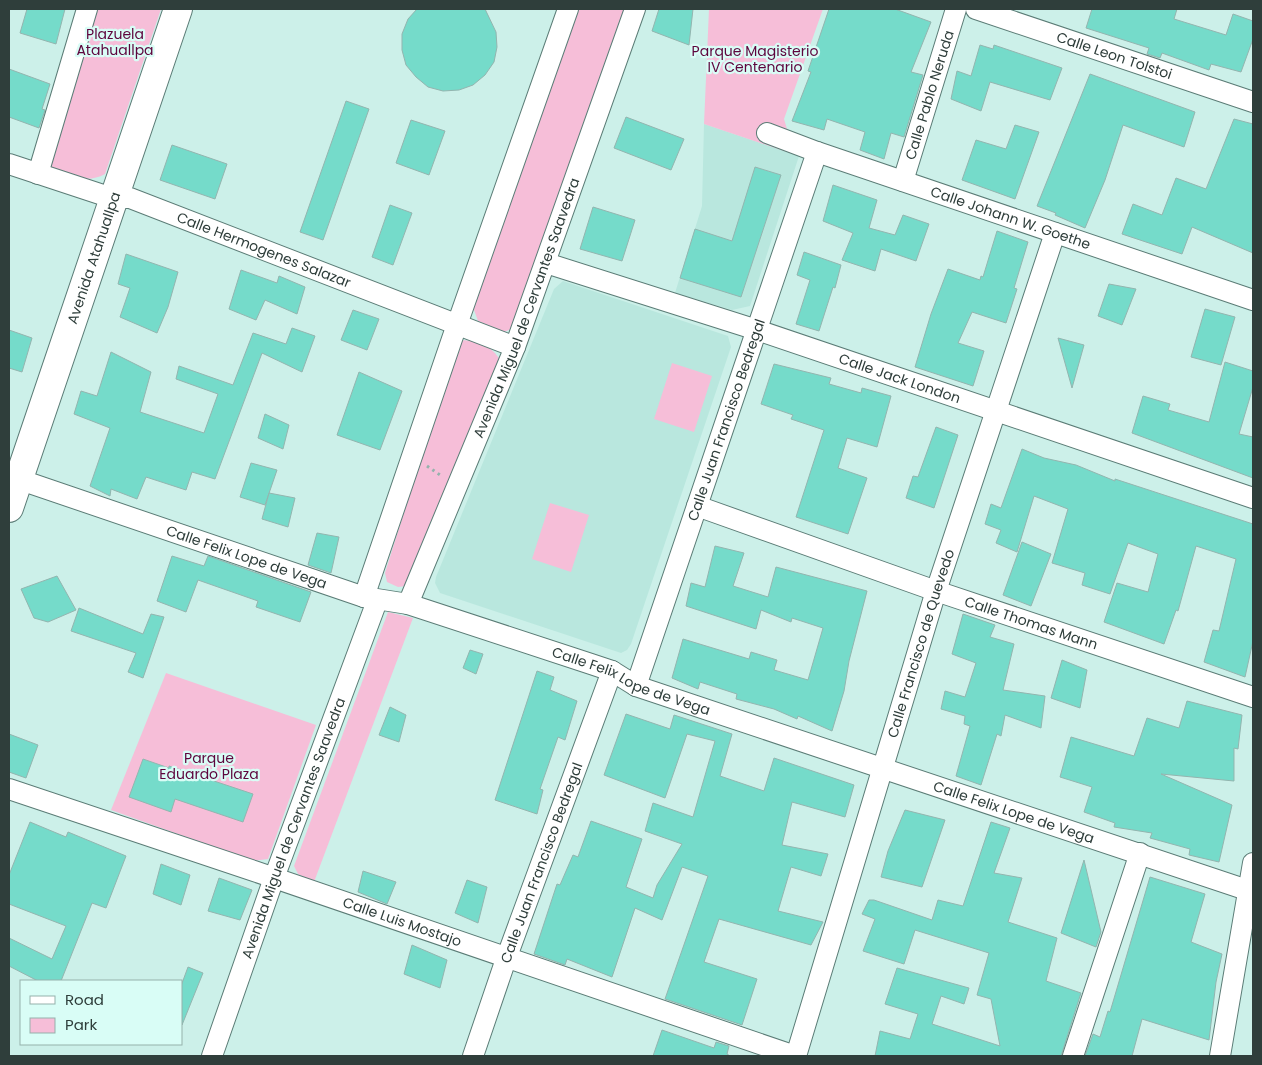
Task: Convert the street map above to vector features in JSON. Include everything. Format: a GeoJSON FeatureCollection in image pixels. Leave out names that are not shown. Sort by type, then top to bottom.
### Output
{"type":"FeatureCollection","features":[{"type":"Feature","properties":{"kind":"main road","name":"Avenida Atahuallpa"},"geometry":{"type":"LineString","coordinates":[[9,508],[14,477],[178,9]]}},
{"type":"Feature","properties":{"kind":"street"},"geometry":{"type":"LineString","coordinates":[[38,174],[87,9]]}},
{"type":"Feature","properties":{"kind":"street","name":"Avenida Miguel de Cervantes Saavedra"},"geometry":{"type":"LineString","coordinates":[[212,1056],[370,599],[413,455],[457,325],[568,9]]}},
{"type":"Feature","properties":{"kind":"street","name":"Avenida Miguel de Cervantes Saavedra"},"geometry":{"type":"LineString","coordinates":[[408,604],[515,347],[635,9]]}},
{"type":"Feature","properties":{"kind":"street","name":"Calle Pablo Neruda"},"geometry":{"type":"LineString","coordinates":[[903,181],[956,9]]}},
{"type":"Feature","properties":{"kind":"street","name":"Calle Leon Tolstoi"},"geometry":{"type":"LineString","coordinates":[[976,9],[1253,102]]}},
{"type":"Feature","properties":{"kind":"street","name":"Calle Johann W. Goethe"},"geometry":{"type":"LineString","coordinates":[[767,133],[817,152],[1253,300]]}},
{"type":"Feature","properties":{"kind":"street","name":"Calle Juan Francisco Bedregal"},"geometry":{"type":"LineString","coordinates":[[636,686],[817,152]]}},
{"type":"Feature","properties":{"kind":"street","name":"Calle Hermogenes Salazar"},"geometry":{"type":"LineString","coordinates":[[9,164],[112,198],[130,198],[515,347]]}},
{"type":"Feature","properties":{"kind":"street","name":"Calle Francisco de Quevedo"},"geometry":{"type":"LineString","coordinates":[[795,1056],[936,591],[1055,233]]}},
{"type":"Feature","properties":{"kind":"street","name":"Calle Jack London"},"geometry":{"type":"LineString","coordinates":[[546,263],[757,330],[1253,498]]}},
{"type":"Feature","properties":{"kind":"street","name":"Calle Felix Lope de Vega"},"geometry":{"type":"LineString","coordinates":[[14,477],[370,599],[408,604],[612,671],[636,686],[1140,853],[1251,892]]}},
{"type":"Feature","properties":{"kind":"street","name":"Calle Thomas Mann"},"geometry":{"type":"LineString","coordinates":[[697,506],[936,591],[1253,697]]}},
{"type":"Feature","properties":{"kind":"street","name":"Calle Juan Francisco Bedregal"},"geometry":{"type":"LineString","coordinates":[[473,1056],[506,958],[612,671]]}},
{"type":"Feature","properties":{"kind":"street","name":"Calle Luis Mostajo"},"geometry":{"type":"LineString","coordinates":[[9,789],[795,1056]]}},
{"type":"Feature","properties":{"kind":"street"},"geometry":{"type":"LineString","coordinates":[[1073,1056],[1140,853]]}},
{"type":"Feature","properties":{"kind":"street"},"geometry":{"type":"LineString","coordinates":[[1220,1056],[1251,892],[1253,863]]}},
{"type":"Feature","properties":{"kind":"path"},"geometry":{"type":"LineString","coordinates":[[413,455],[457,488]]}},
{"type":"Feature","properties":{"kind":"shaded area"},"geometry":{"type":"Polygon","coordinates":[[[704,124],[799,156],[750,306],[732,310],[675,293],[702,206],[704,124]]]}},
{"type":"Feature","properties":{"kind":"shaded area"},"geometry":{"type":"Polygon","coordinates":[[[563,281],[728,336],[731,347],[631,644],[627,650],[621,653],[440,593],[435,583],[554,289],[563,281]]]}},
{"type":"Feature","properties":{"kind":"green space","name":"Plazuela Atahuallpa"},"geometry":{"type":"Polygon","coordinates":[[[92,9],[161,9],[105,174],[90,179],[83,179],[44,168],[92,9]]]}},
{"type":"Feature","properties":{"kind":"green space"},"geometry":{"type":"Polygon","coordinates":[[[576,9],[626,9],[516,327],[504,332],[478,321],[473,307],[576,9]]]}},
{"type":"Feature","properties":{"kind":"green space","name":"Parque Magisterio IV Centenario"},"geometry":{"type":"Polygon","coordinates":[[[709,9],[823,9],[784,119],[787,129],[805,138],[799,156],[704,124],[709,9]]]}},
{"type":"Feature","properties":{"kind":"green space"},"geometry":{"type":"Polygon","coordinates":[[[458,340],[470,341],[486,346],[499,358],[429,544],[406,586],[398,587],[387,582],[385,573],[458,340]]]}},
{"type":"Feature","properties":{"kind":"green space"},"geometry":{"type":"Polygon","coordinates":[[[672,363],[712,376],[694,432],[654,419],[672,363]]]}},
{"type":"Feature","properties":{"kind":"green space"},"geometry":{"type":"Polygon","coordinates":[[[550,503],[589,515],[571,572],[532,559],[550,503]]]}},
{"type":"Feature","properties":{"kind":"green space"},"geometry":{"type":"Polygon","coordinates":[[[388,612],[413,618],[314,882],[298,874],[294,866],[388,612]]]}},
{"type":"Feature","properties":{"kind":"green space","name":"Parque Eduardo Plaza"},"geometry":{"type":"Polygon","coordinates":[[[166,673],[316,725],[268,859],[253,861],[111,810],[166,673]]]}},
{"type":"Feature","properties":{"kind":"building"},"geometry":{"type":"Polygon","coordinates":[[[27,9],[65,9],[56,44],[20,33],[27,9]]]}},
{"type":"Feature","properties":{"kind":"building"},"geometry":{"type":"Polygon","coordinates":[[[417,9],[485,9],[496,32],[497,47],[494,62],[485,75],[473,85],[459,90],[443,91],[428,87],[416,77],[406,65],[402,50],[402,34],[408,19],[417,9]]]}},
{"type":"Feature","properties":{"kind":"building"},"geometry":{"type":"Polygon","coordinates":[[[659,9],[693,9],[689,45],[652,31],[659,9]]]}},
{"type":"Feature","properties":{"kind":"building"},"geometry":{"type":"Polygon","coordinates":[[[829,9],[895,9],[931,22],[911,72],[923,75],[904,137],[891,133],[884,159],[860,150],[865,132],[827,119],[824,130],[792,121],[811,72],[808,71],[829,9]]]}},
{"type":"Feature","properties":{"kind":"building"},"geometry":{"type":"Polygon","coordinates":[[[1092,9],[1177,9],[1174,19],[1226,35],[1233,14],[1253,21],[1253,39],[1241,72],[1211,64],[1209,70],[1162,53],[1160,58],[1147,54],[1149,48],[1086,28],[1092,9]]]}},
{"type":"Feature","properties":{"kind":"building"},"geometry":{"type":"Polygon","coordinates":[[[980,45],[993,49],[994,45],[1062,68],[1050,100],[990,82],[981,111],[951,99],[957,71],[971,76],[980,45]]]}},
{"type":"Feature","properties":{"kind":"building"},"geometry":{"type":"Polygon","coordinates":[[[9,69],[50,84],[42,109],[45,110],[39,128],[9,117],[9,69]]]}},
{"type":"Feature","properties":{"kind":"building"},"geometry":{"type":"Polygon","coordinates":[[[1090,74],[1195,112],[1184,147],[1123,125],[1105,180],[1085,228],[1055,215],[1056,213],[1037,206],[1090,74]]]}},
{"type":"Feature","properties":{"kind":"building"},"geometry":{"type":"Polygon","coordinates":[[[346,101],[369,109],[323,240],[300,232],[346,101]]]}},
{"type":"Feature","properties":{"kind":"building"},"geometry":{"type":"Polygon","coordinates":[[[626,117],[684,139],[671,170],[614,148],[626,117]]]}},
{"type":"Feature","properties":{"kind":"building"},"geometry":{"type":"Polygon","coordinates":[[[1234,119],[1253,124],[1253,253],[1192,227],[1182,254],[1122,234],[1133,204],[1162,215],[1176,178],[1206,189],[1234,119]]]}},
{"type":"Feature","properties":{"kind":"building"},"geometry":{"type":"Polygon","coordinates":[[[411,120],[445,131],[429,175],[396,163],[411,120]]]}},
{"type":"Feature","properties":{"kind":"building"},"geometry":{"type":"Polygon","coordinates":[[[1015,125],[1039,132],[1015,199],[962,180],[976,140],[1006,149],[1015,125]]]}},
{"type":"Feature","properties":{"kind":"building"},"geometry":{"type":"Polygon","coordinates":[[[172,145],[227,164],[215,199],[160,180],[172,145]]]}},
{"type":"Feature","properties":{"kind":"building"},"geometry":{"type":"Polygon","coordinates":[[[755,167],[781,175],[741,297],[680,278],[695,229],[732,241],[755,167]]]}},
{"type":"Feature","properties":{"kind":"building"},"geometry":{"type":"Polygon","coordinates":[[[833,185],[877,200],[869,228],[895,235],[903,215],[929,224],[916,261],[881,249],[875,271],[842,260],[853,233],[823,221],[833,185]]]}},
{"type":"Feature","properties":{"kind":"building"},"geometry":{"type":"Polygon","coordinates":[[[390,205],[412,213],[393,265],[372,257],[390,205]]]}},
{"type":"Feature","properties":{"kind":"building"},"geometry":{"type":"Polygon","coordinates":[[[593,207],[635,220],[622,261],[580,249],[593,207]]]}},
{"type":"Feature","properties":{"kind":"building"},"geometry":{"type":"Polygon","coordinates":[[[997,231],[1028,242],[1014,288],[1017,289],[1006,323],[972,312],[958,343],[984,351],[973,386],[915,367],[931,314],[948,269],[980,280],[981,276],[983,277],[997,231]]]}},
{"type":"Feature","properties":{"kind":"building"},"geometry":{"type":"Polygon","coordinates":[[[804,252],[841,265],[835,288],[833,287],[819,331],[796,324],[810,280],[797,275],[804,252]]]}},
{"type":"Feature","properties":{"kind":"building"},"geometry":{"type":"Polygon","coordinates":[[[126,254],[178,272],[168,307],[157,333],[120,317],[130,288],[118,284],[126,254]]]}},
{"type":"Feature","properties":{"kind":"building"},"geometry":{"type":"Polygon","coordinates":[[[241,270],[277,283],[279,276],[305,287],[297,314],[265,300],[256,320],[229,309],[241,270]]]}},
{"type":"Feature","properties":{"kind":"building"},"geometry":{"type":"Polygon","coordinates":[[[1109,284],[1136,289],[1122,325],[1098,316],[1109,284]]]}},
{"type":"Feature","properties":{"kind":"building"},"geometry":{"type":"Polygon","coordinates":[[[1205,309],[1235,317],[1221,365],[1191,357],[1205,309]]]}},
{"type":"Feature","properties":{"kind":"building"},"geometry":{"type":"Polygon","coordinates":[[[353,310],[379,319],[367,350],[341,340],[353,310]]]}},
{"type":"Feature","properties":{"kind":"building"},"geometry":{"type":"Polygon","coordinates":[[[292,328],[315,336],[302,372],[262,353],[215,479],[192,472],[186,490],[146,477],[137,499],[111,489],[110,496],[90,486],[110,428],[74,414],[81,391],[97,396],[111,352],[151,372],[140,412],[204,433],[218,394],[176,379],[179,366],[233,385],[253,333],[286,344],[292,328]]]}},
{"type":"Feature","properties":{"kind":"building"},"geometry":{"type":"Polygon","coordinates":[[[9,330],[32,338],[22,372],[9,368],[9,330]]]}},
{"type":"Feature","properties":{"kind":"building"},"geometry":{"type":"Polygon","coordinates":[[[1058,338],[1084,345],[1072,388],[1058,338]]]}},
{"type":"Feature","properties":{"kind":"building"},"geometry":{"type":"Polygon","coordinates":[[[1225,362],[1253,371],[1253,387],[1239,434],[1253,437],[1253,478],[1132,433],[1143,396],[1170,404],[1168,410],[1209,422],[1225,362]]]}},
{"type":"Feature","properties":{"kind":"building"},"geometry":{"type":"Polygon","coordinates":[[[774,364],[831,378],[829,384],[861,393],[862,388],[891,396],[877,447],[847,438],[838,468],[867,478],[848,534],[796,517],[824,430],[791,419],[793,415],[761,404],[774,364]]]}},
{"type":"Feature","properties":{"kind":"building"},"geometry":{"type":"Polygon","coordinates":[[[359,372],[402,391],[380,450],[337,435],[359,372]]]}},
{"type":"Feature","properties":{"kind":"building"},"geometry":{"type":"Polygon","coordinates":[[[265,414],[289,425],[283,449],[258,438],[265,414]]]}},
{"type":"Feature","properties":{"kind":"building"},"geometry":{"type":"Polygon","coordinates":[[[936,427],[958,435],[934,508],[906,498],[913,476],[918,477],[936,427]]]}},
{"type":"Feature","properties":{"kind":"building"},"geometry":{"type":"Polygon","coordinates":[[[1022,449],[1044,458],[1076,465],[1115,481],[1115,479],[1253,524],[1253,641],[1245,677],[1204,662],[1213,630],[1219,631],[1236,559],[1196,546],[1178,611],[1176,610],[1164,644],[1104,622],[1117,583],[1148,592],[1158,554],[1128,543],[1110,594],[1082,585],[1085,573],[1052,563],[1068,509],[1034,496],[1017,552],[996,543],[1001,530],[985,524],[991,504],[1001,508],[1022,449]]]}},
{"type":"Feature","properties":{"kind":"building"},"geometry":{"type":"Polygon","coordinates":[[[251,463],[277,470],[265,505],[240,497],[251,463]]]}},
{"type":"Feature","properties":{"kind":"building"},"geometry":{"type":"Polygon","coordinates":[[[269,493],[295,498],[288,527],[262,519],[269,493]]]}},
{"type":"Feature","properties":{"kind":"building"},"geometry":{"type":"Polygon","coordinates":[[[317,533],[339,537],[331,573],[308,565],[317,533]]]}},
{"type":"Feature","properties":{"kind":"building"},"geometry":{"type":"Polygon","coordinates":[[[1022,542],[1051,554],[1031,606],[1003,595],[1022,542]]]}},
{"type":"Feature","properties":{"kind":"building"},"geometry":{"type":"Polygon","coordinates":[[[715,546],[744,553],[733,586],[768,597],[776,567],[867,591],[849,661],[844,691],[832,731],[798,716],[797,719],[774,709],[736,699],[737,694],[700,682],[698,689],[672,678],[683,639],[749,659],[751,652],[777,660],[774,670],[808,680],[823,628],[792,618],[791,622],[761,610],[756,629],[686,606],[691,583],[705,587],[715,546]]]}},
{"type":"Feature","properties":{"kind":"building"},"geometry":{"type":"Polygon","coordinates":[[[172,556],[204,566],[208,556],[311,592],[300,622],[256,607],[258,601],[198,580],[186,612],[157,601],[172,556]]]}},
{"type":"Feature","properties":{"kind":"building"},"geometry":{"type":"Polygon","coordinates":[[[57,576],[76,610],[48,622],[34,618],[21,589],[57,576]]]}},
{"type":"Feature","properties":{"kind":"building"},"geometry":{"type":"Polygon","coordinates":[[[79,608],[143,634],[151,614],[164,617],[143,678],[128,672],[136,653],[71,631],[79,608]]]}},
{"type":"Feature","properties":{"kind":"building"},"geometry":{"type":"Polygon","coordinates":[[[963,614],[995,625],[990,637],[1014,644],[1003,690],[1045,696],[1041,728],[1005,715],[1001,736],[997,734],[981,785],[956,776],[970,726],[964,724],[965,716],[941,709],[945,691],[965,697],[976,663],[952,654],[963,614]]]}},
{"type":"Feature","properties":{"kind":"building"},"geometry":{"type":"Polygon","coordinates":[[[470,650],[483,654],[476,674],[463,668],[470,650]]]}},
{"type":"Feature","properties":{"kind":"building"},"geometry":{"type":"Polygon","coordinates":[[[1062,660],[1087,670],[1080,708],[1051,698],[1062,660]]]}},
{"type":"Feature","properties":{"kind":"building"},"geometry":{"type":"Polygon","coordinates":[[[537,671],[554,677],[550,690],[577,701],[565,740],[558,737],[540,789],[543,790],[537,814],[495,800],[537,671]]]}},
{"type":"Feature","properties":{"kind":"building"},"geometry":{"type":"Polygon","coordinates":[[[1187,701],[1242,715],[1238,749],[1234,748],[1234,781],[1161,774],[1232,805],[1219,862],[1189,855],[1190,849],[1150,838],[1152,833],[1114,827],[1115,823],[1084,812],[1092,787],[1060,777],[1071,737],[1134,756],[1147,718],[1179,728],[1187,701]]]}},
{"type":"Feature","properties":{"kind":"building"},"geometry":{"type":"Polygon","coordinates":[[[390,707],[406,715],[399,742],[379,735],[390,707]]]}},
{"type":"Feature","properties":{"kind":"building"},"geometry":{"type":"Polygon","coordinates":[[[626,714],[670,729],[674,715],[732,734],[720,776],[764,791],[774,758],[854,785],[845,817],[792,802],[782,845],[828,854],[821,876],[791,867],[778,911],[823,922],[811,945],[719,919],[704,962],[757,979],[742,1025],[665,999],[708,876],[682,867],[662,920],[635,908],[612,977],[567,959],[565,965],[534,954],[557,884],[560,885],[573,855],[578,857],[591,821],[642,839],[626,887],[653,898],[657,885],[682,844],[645,831],[653,803],[693,817],[715,741],[687,734],[665,798],[604,775],[626,714]]]}},
{"type":"Feature","properties":{"kind":"building"},"geometry":{"type":"Polygon","coordinates":[[[9,734],[38,745],[26,778],[9,772],[9,734]]]}},
{"type":"Feature","properties":{"kind":"building"},"geometry":{"type":"Polygon","coordinates":[[[143,759],[253,794],[243,822],[175,799],[171,812],[129,797],[143,759]]]}},
{"type":"Feature","properties":{"kind":"building"},"geometry":{"type":"Polygon","coordinates":[[[905,810],[945,820],[922,887],[881,877],[888,851],[905,810]]]}},
{"type":"Feature","properties":{"kind":"building"},"geometry":{"type":"Polygon","coordinates":[[[30,822],[66,837],[68,832],[126,856],[106,908],[92,903],[61,980],[36,980],[9,966],[9,938],[52,959],[66,926],[9,904],[9,875],[30,822]]]}},
{"type":"Feature","properties":{"kind":"building"},"geometry":{"type":"Polygon","coordinates":[[[991,822],[1010,828],[994,873],[1022,878],[1008,922],[1057,938],[1046,981],[1081,993],[1061,1056],[875,1056],[880,1031],[910,1039],[918,1014],[885,1004],[897,968],[969,988],[964,1004],[941,996],[932,1024],[1000,1046],[991,999],[977,995],[989,953],[915,930],[904,964],[863,951],[875,919],[862,914],[869,900],[874,900],[932,920],[938,900],[963,906],[991,822]]]}},
{"type":"Feature","properties":{"kind":"building"},"geometry":{"type":"Polygon","coordinates":[[[1084,860],[1101,932],[1096,947],[1061,933],[1084,860]]]}},
{"type":"Feature","properties":{"kind":"building"},"geometry":{"type":"Polygon","coordinates":[[[161,864],[190,875],[181,905],[153,894],[161,864]]]}},
{"type":"Feature","properties":{"kind":"building"},"geometry":{"type":"Polygon","coordinates":[[[363,871],[396,882],[387,904],[358,892],[363,871]]]}},
{"type":"Feature","properties":{"kind":"building"},"geometry":{"type":"Polygon","coordinates":[[[1150,877],[1205,894],[1191,942],[1222,954],[1216,982],[1209,1040],[1142,1019],[1132,1056],[1085,1056],[1093,1034],[1100,1037],[1108,1011],[1110,1012],[1150,877]]]}},
{"type":"Feature","properties":{"kind":"building"},"geometry":{"type":"Polygon","coordinates":[[[219,878],[252,890],[240,920],[208,911],[219,878]]]}},
{"type":"Feature","properties":{"kind":"building"},"geometry":{"type":"Polygon","coordinates":[[[467,880],[487,887],[478,923],[455,913],[467,880]]]}},
{"type":"Feature","properties":{"kind":"building"},"geometry":{"type":"Polygon","coordinates":[[[412,945],[447,960],[440,988],[404,974],[412,945]]]}},
{"type":"Feature","properties":{"kind":"building"},"geometry":{"type":"Polygon","coordinates":[[[188,967],[203,973],[182,1025],[182,983],[188,967]]]}},
{"type":"Feature","properties":{"kind":"building"},"geometry":{"type":"Polygon","coordinates":[[[662,1030],[714,1048],[716,1042],[729,1046],[727,1054],[730,1056],[653,1056],[662,1030]]]}}]}
